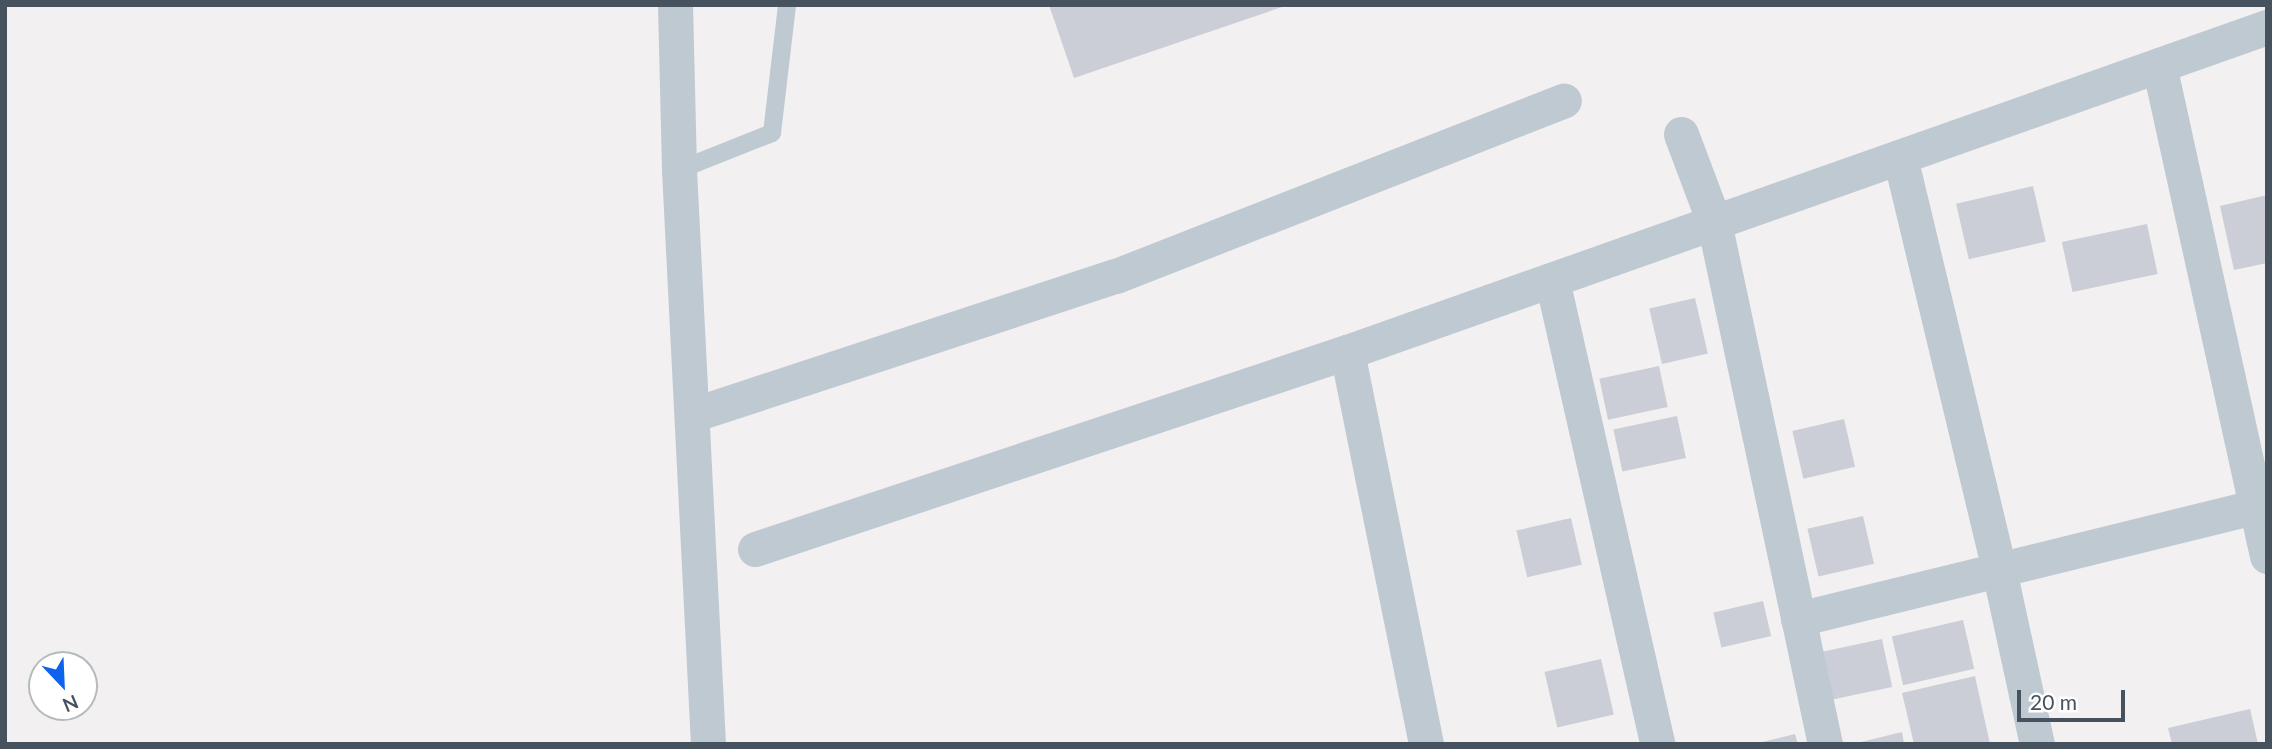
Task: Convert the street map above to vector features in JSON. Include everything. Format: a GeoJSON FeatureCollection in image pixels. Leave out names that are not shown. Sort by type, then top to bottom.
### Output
{"type":"FeatureCollection","features":[{"type":"Feature","properties":{"kind":"street"},"geometry":{"type":"LineString","coordinates":[[675,5],[679,170],[708,744]]}},
{"type":"Feature","properties":{"kind":"street"},"geometry":{"type":"LineString","coordinates":[[755,549],[1347,352],[2267,27]]}},
{"type":"Feature","properties":{"kind":"street"},"geometry":{"type":"LineString","coordinates":[[2159,65],[2261,506],[2267,556]]}},
{"type":"Feature","properties":{"kind":"street"},"geometry":{"type":"LineString","coordinates":[[692,415],[1116,276],[1564,100]]}},
{"type":"Feature","properties":{"kind":"street"},"geometry":{"type":"LineString","coordinates":[[1681,134],[1714,222],[1825,744]]}},
{"type":"Feature","properties":{"kind":"street"},"geometry":{"type":"LineString","coordinates":[[1899,157],[1999,570],[2037,744]]}},
{"type":"Feature","properties":{"kind":"street"},"geometry":{"type":"LineString","coordinates":[[1552,280],[1657,744]]}},
{"type":"Feature","properties":{"kind":"street"},"geometry":{"type":"LineString","coordinates":[[1347,352],[1426,744]]}},
{"type":"Feature","properties":{"kind":"street"},"geometry":{"type":"LineString","coordinates":[[1798,619],[2261,506]]}},
{"type":"Feature","properties":{"kind":"lane"},"geometry":{"type":"LineString","coordinates":[[679,170],[772,133],[787,5]]}},
{"type":"Feature","properties":{"kind":"building"},"geometry":{"type":"Polygon","coordinates":[[[1049,5],[1285,5],[1285,6],[1074,78],[1049,5]]]}},
{"type":"Feature","properties":{"kind":"building"},"geometry":{"type":"Polygon","coordinates":[[[2033,186],[2046,242],[1969,259],[1956,204],[2033,186]]]}},
{"type":"Feature","properties":{"kind":"building"},"geometry":{"type":"Polygon","coordinates":[[[2267,195],[2267,263],[2234,270],[2220,206],[2267,195]]]}},
{"type":"Feature","properties":{"kind":"building"},"geometry":{"type":"Polygon","coordinates":[[[2147,224],[2158,274],[2073,292],[2062,242],[2147,224]]]}},
{"type":"Feature","properties":{"kind":"building"},"geometry":{"type":"Polygon","coordinates":[[[1695,298],[1708,354],[1662,364],[1649,309],[1695,298]]]}},
{"type":"Feature","properties":{"kind":"building"},"geometry":{"type":"Polygon","coordinates":[[[1659,366],[1668,407],[1608,420],[1599,379],[1659,366]]]}},
{"type":"Feature","properties":{"kind":"building"},"geometry":{"type":"Polygon","coordinates":[[[1677,416],[1686,458],[1622,472],[1613,430],[1677,416]]]}},
{"type":"Feature","properties":{"kind":"building"},"geometry":{"type":"Polygon","coordinates":[[[1844,419],[1855,467],[1803,479],[1792,431],[1844,419]]]}},
{"type":"Feature","properties":{"kind":"building"},"geometry":{"type":"Polygon","coordinates":[[[1863,516],[1874,564],[1818,577],[1807,529],[1863,516]]]}},
{"type":"Feature","properties":{"kind":"building"},"geometry":{"type":"Polygon","coordinates":[[[1571,518],[1582,565],[1527,577],[1516,531],[1571,518]]]}},
{"type":"Feature","properties":{"kind":"building"},"geometry":{"type":"Polygon","coordinates":[[[1763,601],[1771,636],[1721,648],[1713,612],[1763,601]]]}},
{"type":"Feature","properties":{"kind":"building"},"geometry":{"type":"Polygon","coordinates":[[[1963,620],[1974,669],[1903,685],[1892,636],[1963,620]]]}},
{"type":"Feature","properties":{"kind":"building"},"geometry":{"type":"Polygon","coordinates":[[[1882,639],[1892,687],[1833,700],[1822,652],[1882,639]]]}},
{"type":"Feature","properties":{"kind":"building"},"geometry":{"type":"Polygon","coordinates":[[[1601,659],[1614,715],[1557,728],[1544,672],[1601,659]]]}},
{"type":"Feature","properties":{"kind":"building"},"geometry":{"type":"Polygon","coordinates":[[[1975,676],[1990,744],[1914,744],[1902,693],[1975,676]]]}},
{"type":"Feature","properties":{"kind":"building"},"geometry":{"type":"Polygon","coordinates":[[[2250,709],[2258,744],[2172,744],[2168,728],[2250,709]]]}},
{"type":"Feature","properties":{"kind":"building"},"geometry":{"type":"Polygon","coordinates":[[[1902,732],[1904,744],[1857,743],[1902,732]]]}},
{"type":"Feature","properties":{"kind":"building"},"geometry":{"type":"Polygon","coordinates":[[[1795,734],[1798,744],[1758,744],[1758,743],[1795,734]]]}}]}
